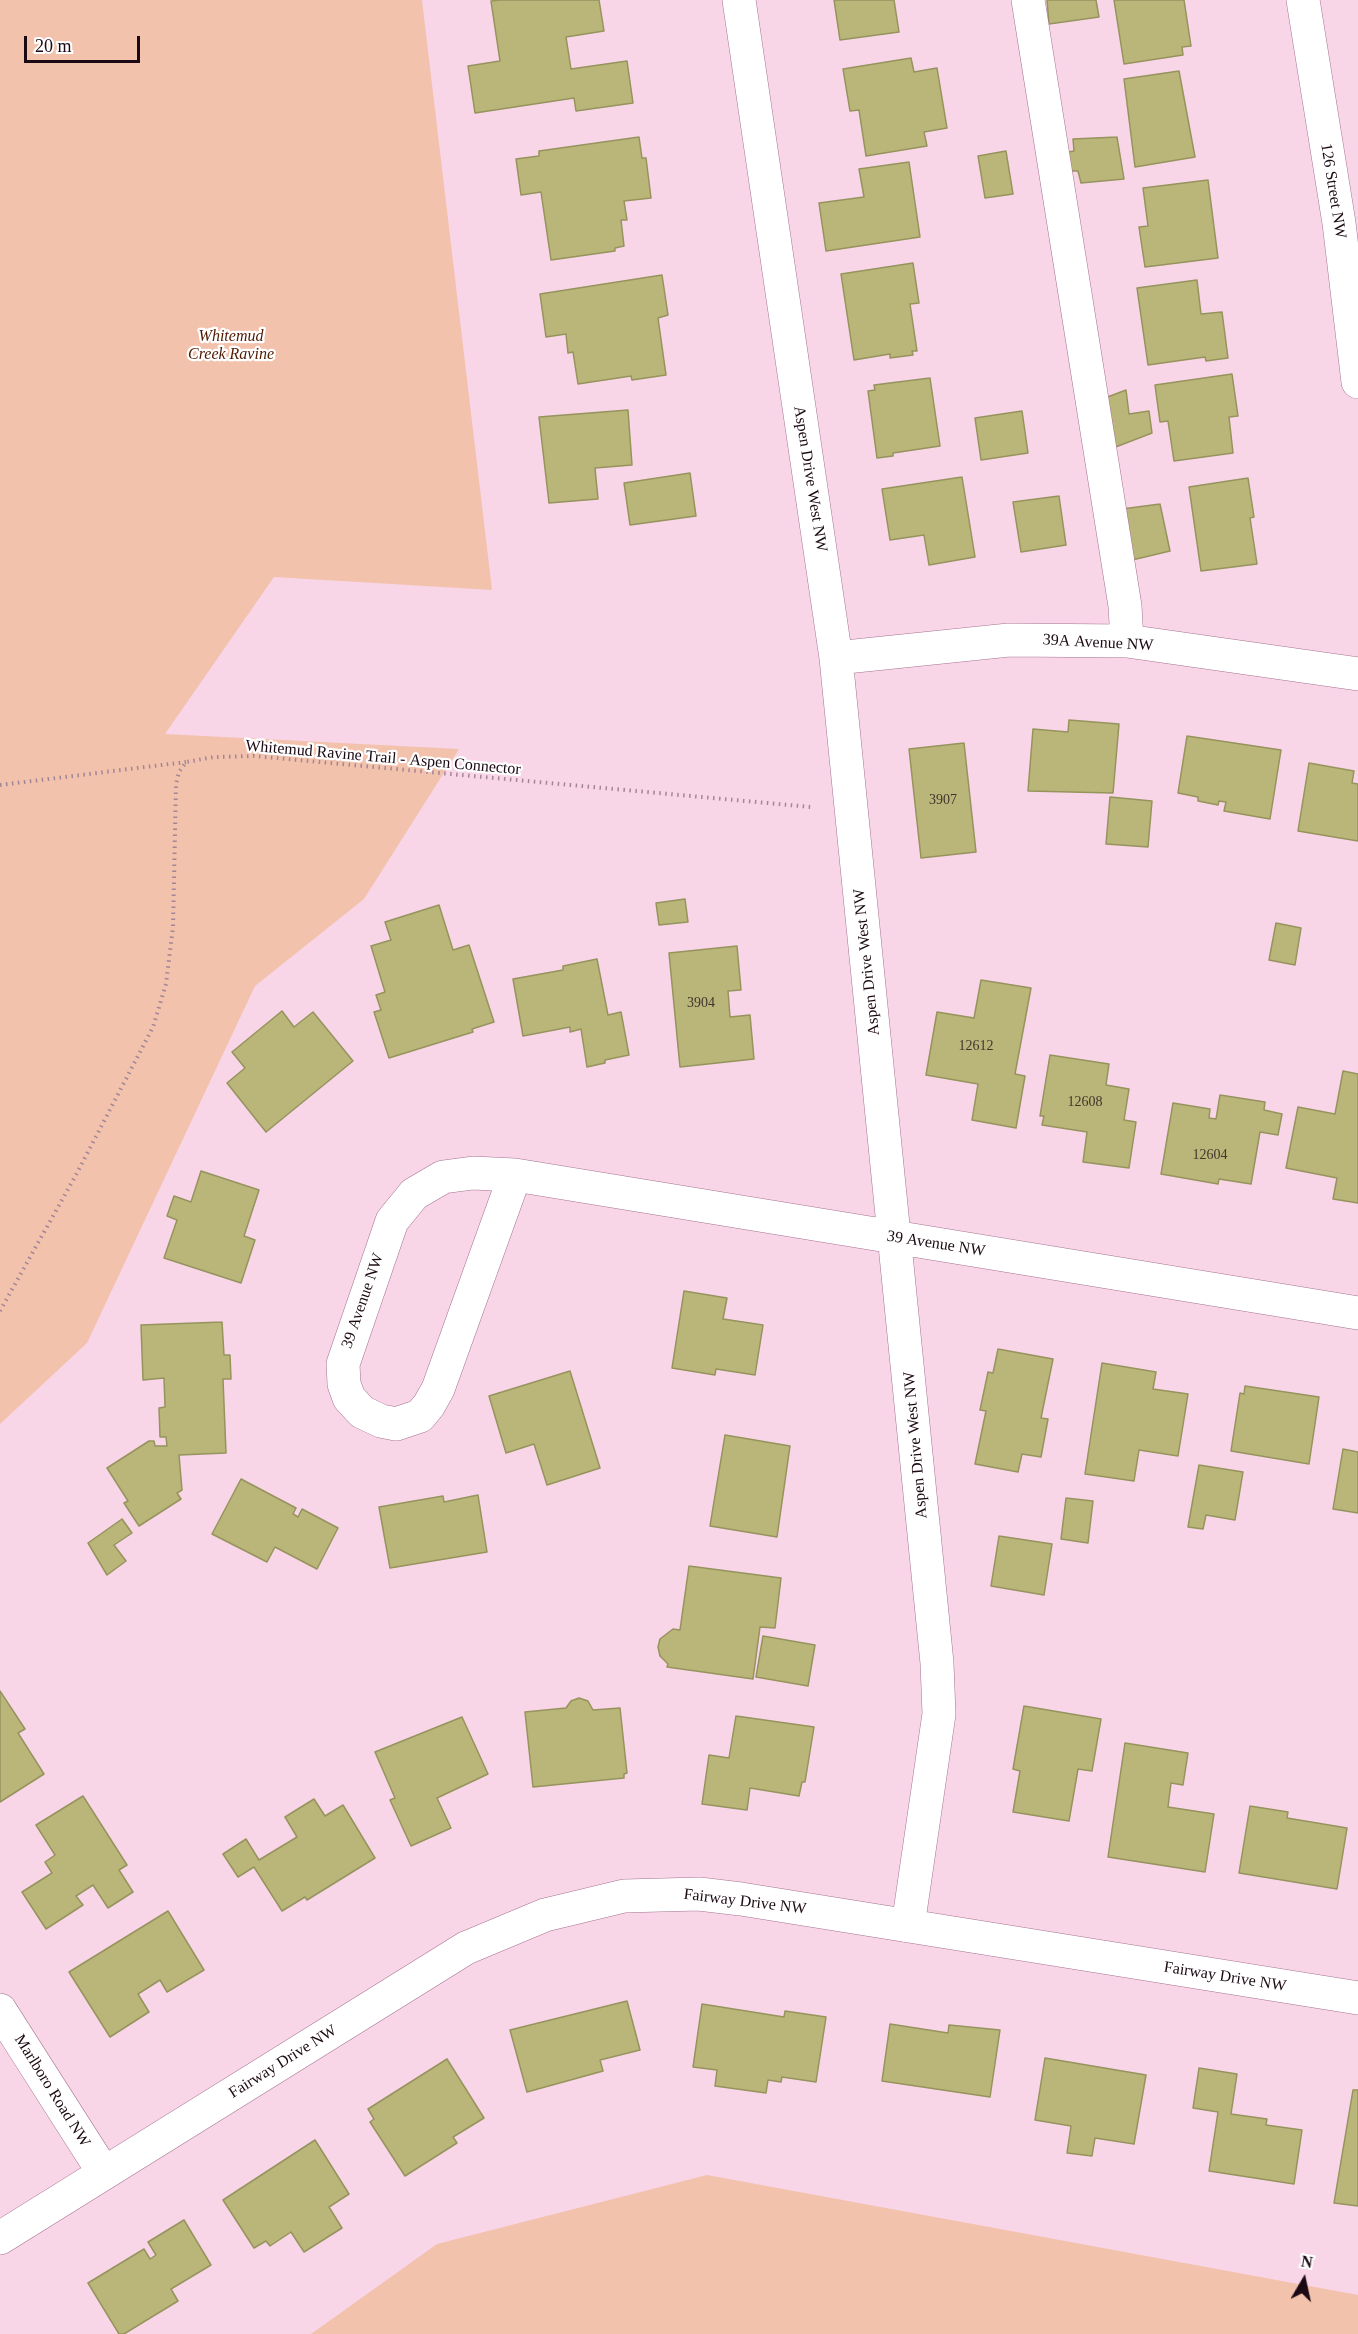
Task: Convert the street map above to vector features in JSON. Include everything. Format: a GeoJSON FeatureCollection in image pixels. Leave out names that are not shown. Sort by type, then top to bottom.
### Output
{"type":"FeatureCollection","features":[{"type":"Feature","properties":{"kind":"street","name":"Aspen Drive West NW"},"geometry":{"type":"LineString","coordinates":[[739,0],[836,658],[938,1688],[935,1748],[908,1926]]}},
{"type":"Feature","properties":{"kind":"street"},"geometry":{"type":"LineString","coordinates":[[1028,0],[1125,606],[1127,641]]}},
{"type":"Feature","properties":{"kind":"street","name":"126 Street NW"},"geometry":{"type":"LineString","coordinates":[[1303,0],[1348,222],[1358,382]]}},
{"type":"Feature","properties":{"kind":"street","name":"39A Avenue NW"},"geometry":{"type":"LineString","coordinates":[[836,658],[1009,640],[1127,641],[1358,674]]}},
{"type":"Feature","properties":{"kind":"street","name":"39 Avenue NW"},"geometry":{"type":"LineString","coordinates":[[515,1175],[438,1389],[429,1405],[420,1416],[396,1424],[362,1412],[349,1398],[344,1384],[343,1364],[392,1221],[414,1194],[443,1176],[473,1173],[515,1175],[1358,1312]]}},
{"type":"Feature","properties":{"kind":"street","name":"Fairway Drive NW"},"geometry":{"type":"LineString","coordinates":[[0,2238],[466,1948],[545,1915],[624,1896],[699,1894],[1358,1998]]}},
{"type":"Feature","properties":{"kind":"street","name":"Marlboro Road NW"},"geometry":{"type":"LineString","coordinates":[[0,2010],[104,2173]]}},
{"type":"Feature","properties":{"kind":"path","name":"Whitemud Ravine Trail - Aspen Connector"},"geometry":{"type":"LineString","coordinates":[[0,785],[214,757],[254,756],[811,807]]}},
{"type":"Feature","properties":{"kind":"path"},"geometry":{"type":"LineString","coordinates":[[0,1311],[77,1173],[153,1027],[166,984],[173,927],[176,784],[179,772],[186,762]]}},
{"type":"Feature","properties":{"kind":"green space","name":"Whitemud Creek Ravine"},"geometry":{"type":"Polygon","coordinates":[[[0,0],[422,0],[492,590],[274,577],[165,734],[459,749],[364,899],[255,986],[87,1343],[0,1424],[0,0]]]}},
{"type":"Feature","properties":{"kind":"green space"},"geometry":{"type":"Polygon","coordinates":[[[707,2175],[1358,2295],[1358,2334],[311,2334],[437,2244],[707,2175]]]}},
{"type":"Feature","properties":{"kind":"building"},"geometry":{"type":"Polygon","coordinates":[[[599,0],[604,31],[566,37],[571,69],[627,61],[633,103],[576,111],[574,98],[475,113],[468,66],[500,61],[491,1],[599,0]]]}},
{"type":"Feature","properties":{"kind":"building"},"geometry":{"type":"Polygon","coordinates":[[[834,0],[894,0],[899,32],[840,40],[834,0]]]}},
{"type":"Feature","properties":{"kind":"building"},"geometry":{"type":"Polygon","coordinates":[[[1047,0],[1096,0],[1099,17],[1049,24],[1047,0]]]}},
{"type":"Feature","properties":{"kind":"building"},"geometry":{"type":"Polygon","coordinates":[[[1114,0],[1184,0],[1191,46],[1182,47],[1183,55],[1124,64],[1114,0]]]}},
{"type":"Feature","properties":{"kind":"building"},"geometry":{"type":"Polygon","coordinates":[[[911,58],[914,72],[937,68],[947,128],[924,132],[927,146],[866,156],[859,110],[850,111],[843,69],[911,58]]]}},
{"type":"Feature","properties":{"kind":"building"},"geometry":{"type":"Polygon","coordinates":[[[1179,71],[1195,157],[1135,167],[1124,79],[1179,71]]]}},
{"type":"Feature","properties":{"kind":"building"},"geometry":{"type":"Polygon","coordinates":[[[639,137],[642,158],[646,158],[651,198],[624,201],[627,220],[621,220],[624,246],[615,248],[615,251],[551,260],[541,192],[521,195],[516,159],[539,156],[539,151],[639,137]]]}},
{"type":"Feature","properties":{"kind":"building"},"geometry":{"type":"Polygon","coordinates":[[[1117,137],[1124,179],[1081,183],[1078,171],[1068,171],[1068,152],[1074,151],[1073,139],[1117,137]]]}},
{"type":"Feature","properties":{"kind":"building"},"geometry":{"type":"Polygon","coordinates":[[[1006,151],[1013,194],[985,198],[978,156],[1006,151]]]}},
{"type":"Feature","properties":{"kind":"building"},"geometry":{"type":"Polygon","coordinates":[[[909,162],[920,237],[826,251],[819,203],[864,197],[859,169],[909,162]]]}},
{"type":"Feature","properties":{"kind":"building"},"geometry":{"type":"Polygon","coordinates":[[[1208,180],[1218,258],[1145,267],[1139,227],[1148,226],[1143,188],[1208,180]]]}},
{"type":"Feature","properties":{"kind":"building"},"geometry":{"type":"Polygon","coordinates":[[[913,263],[919,303],[910,304],[917,351],[912,351],[913,355],[890,358],[890,354],[854,360],[841,274],[913,263]]]}},
{"type":"Feature","properties":{"kind":"building"},"geometry":{"type":"Polygon","coordinates":[[[662,275],[668,315],[658,318],[666,375],[632,380],[631,376],[578,384],[573,352],[568,353],[566,334],[546,337],[540,294],[662,275]]]}},
{"type":"Feature","properties":{"kind":"building"},"geometry":{"type":"Polygon","coordinates":[[[1197,280],[1201,314],[1222,312],[1228,358],[1206,361],[1205,357],[1148,365],[1137,288],[1197,280]]]}},
{"type":"Feature","properties":{"kind":"building"},"geometry":{"type":"Polygon","coordinates":[[[1232,374],[1238,416],[1229,417],[1233,453],[1174,461],[1168,421],[1160,422],[1155,385],[1232,374]]]}},
{"type":"Feature","properties":{"kind":"building"},"geometry":{"type":"Polygon","coordinates":[[[930,378],[940,446],[893,453],[893,456],[877,458],[868,391],[875,390],[874,385],[930,378]]]}},
{"type":"Feature","properties":{"kind":"building"},"geometry":{"type":"Polygon","coordinates":[[[1126,390],[1129,414],[1149,411],[1152,433],[1113,448],[1105,398],[1126,390]]]}},
{"type":"Feature","properties":{"kind":"building"},"geometry":{"type":"Polygon","coordinates":[[[628,410],[632,465],[595,468],[598,499],[549,503],[539,417],[628,410]]]}},
{"type":"Feature","properties":{"kind":"building"},"geometry":{"type":"Polygon","coordinates":[[[1022,411],[1028,453],[981,460],[975,418],[1022,411]]]}},
{"type":"Feature","properties":{"kind":"building"},"geometry":{"type":"Polygon","coordinates":[[[690,473],[696,516],[630,525],[624,483],[690,473]]]}},
{"type":"Feature","properties":{"kind":"building"},"geometry":{"type":"Polygon","coordinates":[[[962,477],[975,557],[929,565],[924,535],[890,540],[882,489],[962,477]]]}},
{"type":"Feature","properties":{"kind":"building"},"geometry":{"type":"Polygon","coordinates":[[[1248,478],[1254,517],[1250,518],[1257,564],[1201,571],[1189,487],[1248,478]]]}},
{"type":"Feature","properties":{"kind":"building"},"geometry":{"type":"Polygon","coordinates":[[[1059,496],[1066,545],[1021,552],[1013,502],[1059,496]]]}},
{"type":"Feature","properties":{"kind":"building"},"geometry":{"type":"Polygon","coordinates":[[[1160,504],[1170,551],[1128,561],[1122,509],[1160,504]]]}},
{"type":"Feature","properties":{"kind":"building"},"geometry":{"type":"Polygon","coordinates":[[[1069,720],[1119,724],[1113,793],[1028,791],[1033,729],[1068,732],[1069,720]]]}},
{"type":"Feature","properties":{"kind":"building"},"geometry":{"type":"Polygon","coordinates":[[[1187,736],[1281,750],[1270,819],[1224,811],[1226,802],[1219,801],[1218,805],[1198,801],[1198,797],[1178,793],[1187,736]]]}},
{"type":"Feature","properties":{"kind":"building"},"geometry":{"type":"Polygon","coordinates":[[[964,743],[976,852],[921,858],[909,749],[964,743]]]}},
{"type":"Feature","properties":{"kind":"building"},"geometry":{"type":"Polygon","coordinates":[[[1309,763],[1354,771],[1352,783],[1358,784],[1358,841],[1298,831],[1309,763]]]}},
{"type":"Feature","properties":{"kind":"building"},"geometry":{"type":"Polygon","coordinates":[[[1110,797],[1152,801],[1148,847],[1106,844],[1110,797]]]}},
{"type":"Feature","properties":{"kind":"building"},"geometry":{"type":"Polygon","coordinates":[[[685,899],[688,922],[659,925],[656,903],[685,899]]]}},
{"type":"Feature","properties":{"kind":"building"},"geometry":{"type":"Polygon","coordinates":[[[439,905],[453,950],[469,945],[494,1022],[472,1029],[473,1032],[389,1058],[374,1012],[381,1010],[376,995],[385,992],[371,946],[391,940],[385,922],[439,905]]]}},
{"type":"Feature","properties":{"kind":"building"},"geometry":{"type":"Polygon","coordinates":[[[1276,923],[1301,928],[1295,965],[1269,960],[1276,923]]]}},
{"type":"Feature","properties":{"kind":"building"},"geometry":{"type":"Polygon","coordinates":[[[737,946],[741,990],[728,991],[730,1017],[750,1015],[754,1059],[680,1067],[669,953],[737,946]]]}},
{"type":"Feature","properties":{"kind":"building"},"geometry":{"type":"Polygon","coordinates":[[[597,959],[608,1015],[621,1012],[629,1055],[587,1067],[581,1029],[570,1032],[570,1027],[523,1036],[513,979],[563,970],[563,966],[597,959]]]}},
{"type":"Feature","properties":{"kind":"building"},"geometry":{"type":"Polygon","coordinates":[[[981,980],[1031,988],[1015,1074],[1025,1076],[1016,1128],[972,1120],[978,1084],[926,1075],[937,1012],[974,1018],[981,980]]]}},
{"type":"Feature","properties":{"kind":"building"},"geometry":{"type":"Polygon","coordinates":[[[282,1011],[294,1027],[313,1012],[353,1061],[266,1132],[227,1083],[245,1068],[232,1052],[282,1011]]]}},
{"type":"Feature","properties":{"kind":"building"},"geometry":{"type":"Polygon","coordinates":[[[1050,1055],[1109,1064],[1106,1085],[1129,1089],[1124,1120],[1136,1122],[1129,1168],[1083,1162],[1087,1132],[1042,1125],[1044,1116],[1040,1116],[1050,1055]]]}},
{"type":"Feature","properties":{"kind":"building"},"geometry":{"type":"Polygon","coordinates":[[[1343,1071],[1358,1074],[1358,1203],[1333,1199],[1337,1178],[1286,1168],[1298,1107],[1335,1114],[1343,1071]]]}},
{"type":"Feature","properties":{"kind":"building"},"geometry":{"type":"Polygon","coordinates":[[[1220,1095],[1265,1102],[1264,1110],[1282,1114],[1278,1135],[1260,1132],[1251,1184],[1219,1179],[1218,1184],[1161,1174],[1173,1103],[1210,1109],[1209,1118],[1216,1119],[1220,1095]]]}},
{"type":"Feature","properties":{"kind":"building"},"geometry":{"type":"Polygon","coordinates":[[[201,1171],[259,1190],[244,1236],[255,1240],[241,1283],[164,1258],[177,1220],[167,1216],[174,1196],[191,1202],[201,1171]]]}},
{"type":"Feature","properties":{"kind":"building"},"geometry":{"type":"Polygon","coordinates":[[[684,1291],[727,1298],[723,1319],[763,1325],[755,1375],[716,1369],[715,1375],[672,1368],[684,1291]]]}},
{"type":"Feature","properties":{"kind":"building"},"geometry":{"type":"Polygon","coordinates":[[[222,1322],[224,1355],[230,1355],[231,1379],[223,1379],[226,1453],[179,1455],[182,1490],[177,1493],[181,1499],[139,1526],[124,1503],[128,1501],[107,1468],[149,1441],[154,1441],[155,1446],[167,1446],[166,1437],[160,1437],[159,1408],[165,1407],[164,1378],[143,1380],[141,1325],[222,1322]]]}},
{"type":"Feature","properties":{"kind":"building"},"geometry":{"type":"Polygon","coordinates":[[[998,1349],[1053,1359],[1041,1418],[1048,1419],[1041,1457],[1022,1454],[1018,1472],[975,1464],[986,1411],[980,1410],[988,1372],[993,1373],[998,1349]]]}},
{"type":"Feature","properties":{"kind":"building"},"geometry":{"type":"Polygon","coordinates":[[[1102,1363],[1156,1372],[1153,1389],[1188,1394],[1178,1456],[1139,1450],[1134,1481],[1085,1474],[1102,1363]]]}},
{"type":"Feature","properties":{"kind":"building"},"geometry":{"type":"Polygon","coordinates":[[[570,1371],[600,1468],[547,1485],[534,1444],[506,1453],[489,1396],[570,1371]]]}},
{"type":"Feature","properties":{"kind":"building"},"geometry":{"type":"Polygon","coordinates":[[[1245,1386],[1319,1397],[1309,1464],[1231,1451],[1240,1393],[1244,1394],[1245,1386]]]}},
{"type":"Feature","properties":{"kind":"building"},"geometry":{"type":"Polygon","coordinates":[[[725,1435],[790,1446],[777,1537],[710,1526],[725,1435]]]}},
{"type":"Feature","properties":{"kind":"building"},"geometry":{"type":"Polygon","coordinates":[[[1343,1449],[1358,1452],[1358,1513],[1333,1509],[1343,1449]]]}},
{"type":"Feature","properties":{"kind":"building"},"geometry":{"type":"Polygon","coordinates":[[[1199,1465],[1243,1472],[1235,1520],[1206,1515],[1203,1529],[1188,1527],[1199,1465]]]}},
{"type":"Feature","properties":{"kind":"building"},"geometry":{"type":"Polygon","coordinates":[[[241,1479],[296,1508],[293,1514],[298,1517],[302,1509],[338,1528],[317,1569],[275,1547],[267,1562],[212,1534],[241,1479]]]}},
{"type":"Feature","properties":{"kind":"building"},"geometry":{"type":"Polygon","coordinates":[[[478,1495],[487,1552],[390,1568],[379,1507],[443,1496],[444,1502],[478,1495]]]}},
{"type":"Feature","properties":{"kind":"building"},"geometry":{"type":"Polygon","coordinates":[[[1066,1498],[1093,1501],[1088,1543],[1061,1539],[1066,1498]]]}},
{"type":"Feature","properties":{"kind":"building"},"geometry":{"type":"Polygon","coordinates":[[[122,1519],[132,1533],[114,1545],[126,1561],[107,1575],[88,1543],[122,1519]]]}},
{"type":"Feature","properties":{"kind":"building"},"geometry":{"type":"Polygon","coordinates":[[[999,1536],[1052,1544],[1044,1595],[991,1586],[999,1536]]]}},
{"type":"Feature","properties":{"kind":"building"},"geometry":{"type":"Polygon","coordinates":[[[689,1566],[781,1578],[775,1628],[760,1627],[753,1679],[667,1667],[668,1664],[660,1656],[658,1647],[660,1639],[673,1629],[680,1630],[689,1566]]]}},
{"type":"Feature","properties":{"kind":"building"},"geometry":{"type":"Polygon","coordinates":[[[763,1636],[815,1645],[808,1686],[756,1677],[763,1636]]]}},
{"type":"Feature","properties":{"kind":"building"},"geometry":{"type":"Polygon","coordinates":[[[0,1691],[25,1729],[18,1733],[44,1774],[0,1802],[0,1691]]]}},
{"type":"Feature","properties":{"kind":"building"},"geometry":{"type":"Polygon","coordinates":[[[579,1698],[588,1701],[593,1710],[620,1708],[627,1773],[624,1774],[624,1778],[533,1787],[525,1712],[566,1708],[571,1701],[579,1698]]]}},
{"type":"Feature","properties":{"kind":"building"},"geometry":{"type":"Polygon","coordinates":[[[1024,1706],[1101,1719],[1092,1771],[1078,1769],[1069,1821],[1013,1812],[1020,1771],[1013,1769],[1024,1706]]]}},
{"type":"Feature","properties":{"kind":"building"},"geometry":{"type":"Polygon","coordinates":[[[736,1716],[814,1727],[805,1782],[802,1782],[799,1796],[750,1788],[747,1810],[702,1804],[709,1755],[729,1758],[736,1716]]]}},
{"type":"Feature","properties":{"kind":"building"},"geometry":{"type":"Polygon","coordinates":[[[462,1717],[488,1774],[437,1798],[451,1828],[411,1846],[390,1800],[395,1798],[375,1752],[462,1717]]]}},
{"type":"Feature","properties":{"kind":"building"},"geometry":{"type":"Polygon","coordinates":[[[1125,1743],[1188,1753],[1183,1785],[1171,1783],[1168,1807],[1214,1814],[1205,1872],[1108,1857],[1125,1743]]]}},
{"type":"Feature","properties":{"kind":"building"},"geometry":{"type":"Polygon","coordinates":[[[83,1796],[127,1865],[119,1870],[133,1892],[108,1908],[93,1885],[76,1896],[83,1905],[46,1929],[22,1892],[52,1873],[45,1862],[55,1855],[36,1825],[83,1796]]]}},
{"type":"Feature","properties":{"kind":"building"},"geometry":{"type":"Polygon","coordinates":[[[314,1799],[325,1816],[343,1805],[375,1858],[307,1900],[305,1897],[282,1911],[254,1867],[238,1877],[223,1854],[246,1839],[259,1860],[297,1837],[285,1817],[314,1799]]]}},
{"type":"Feature","properties":{"kind":"building"},"geometry":{"type":"Polygon","coordinates":[[[1250,1806],[1288,1812],[1287,1818],[1347,1828],[1337,1889],[1239,1873],[1250,1806]]]}},
{"type":"Feature","properties":{"kind":"building"},"geometry":{"type":"Polygon","coordinates":[[[168,1911],[204,1970],[167,1992],[160,1980],[138,1994],[149,2012],[110,2037],[69,1972],[168,1911]]]}},
{"type":"Feature","properties":{"kind":"building"},"geometry":{"type":"Polygon","coordinates":[[[627,2001],[640,2050],[600,2060],[603,2071],[527,2092],[510,2030],[627,2001]]]}},
{"type":"Feature","properties":{"kind":"building"},"geometry":{"type":"Polygon","coordinates":[[[702,2004],[784,2017],[785,2011],[826,2017],[816,2082],[782,2077],[781,2082],[768,2080],[766,2093],[715,2086],[717,2070],[693,2067],[702,2004]]]}},
{"type":"Feature","properties":{"kind":"building"},"geometry":{"type":"Polygon","coordinates":[[[890,2024],[948,2033],[949,2025],[1000,2030],[990,2097],[882,2081],[890,2024]]]}},
{"type":"Feature","properties":{"kind":"building"},"geometry":{"type":"Polygon","coordinates":[[[1045,2058],[1146,2075],[1134,2144],[1095,2138],[1092,2156],[1067,2153],[1071,2126],[1035,2120],[1045,2058]]]}},
{"type":"Feature","properties":{"kind":"building"},"geometry":{"type":"Polygon","coordinates":[[[447,2059],[484,2118],[453,2137],[457,2143],[405,2176],[370,2122],[374,2119],[368,2109],[447,2059]]]}},
{"type":"Feature","properties":{"kind":"building"},"geometry":{"type":"Polygon","coordinates":[[[1199,2068],[1237,2074],[1231,2114],[1267,2119],[1266,2125],[1302,2130],[1294,2184],[1209,2171],[1218,2112],[1193,2108],[1199,2068]]]}},
{"type":"Feature","properties":{"kind":"building"},"geometry":{"type":"Polygon","coordinates":[[[1353,2090],[1358,2090],[1358,2206],[1334,2203],[1353,2090]]]}},
{"type":"Feature","properties":{"kind":"building"},"geometry":{"type":"Polygon","coordinates":[[[315,2140],[349,2194],[329,2207],[342,2228],[304,2252],[291,2232],[270,2246],[266,2241],[254,2248],[223,2200],[315,2140]]]}},
{"type":"Feature","properties":{"kind":"building"},"geometry":{"type":"Polygon","coordinates":[[[184,2220],[211,2265],[171,2289],[178,2301],[124,2334],[119,2334],[88,2283],[144,2249],[150,2259],[156,2255],[148,2242],[184,2220]]]}}]}
